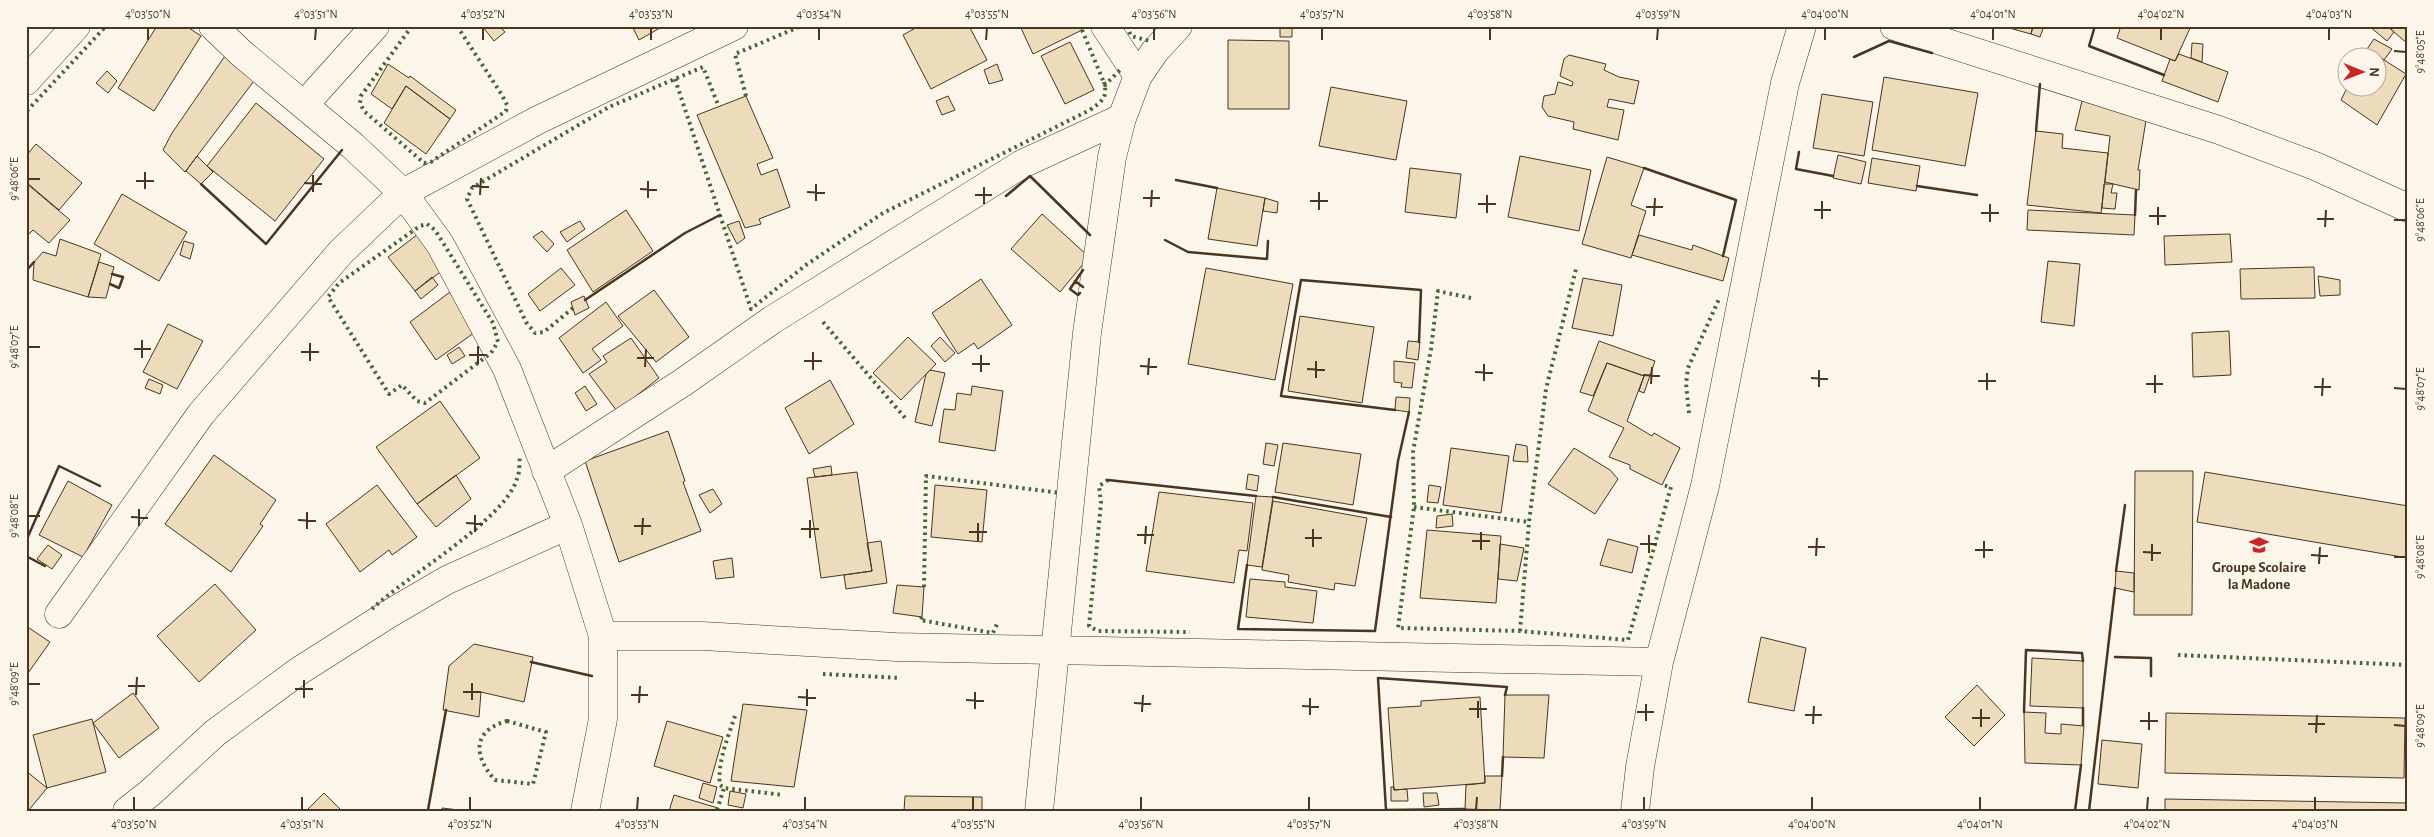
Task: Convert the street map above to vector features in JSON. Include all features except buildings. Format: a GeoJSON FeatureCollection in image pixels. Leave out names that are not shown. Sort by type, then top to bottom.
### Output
{"type":"FeatureCollection","features":[{"type":"Feature","properties":{"kind":"street"},"geometry":{"type":"LineString","coordinates":[[26,80],[76,26]]}},
{"type":"Feature","properties":{"kind":"street"},"geometry":{"type":"LineString","coordinates":[[213,26],[241,53],[304,105],[403,193],[440,244],[507,368],[568,526],[603,636],[603,719],[585,811]]}},
{"type":"Feature","properties":{"kind":"street"},"geometry":{"type":"LineString","coordinates":[[304,105],[375,26]]}},
{"type":"Feature","properties":{"kind":"street"},"geometry":{"type":"LineString","coordinates":[[59,614],[201,414],[341,252],[403,193],[538,120],[734,26]]}},
{"type":"Feature","properties":{"kind":"street"},"geometry":{"type":"LineString","coordinates":[[1105,26],[1138,76]]}},
{"type":"Feature","properties":{"kind":"street"},"geometry":{"type":"LineString","coordinates":[[1636,811],[1640,767],[1659,662],[1705,486],[1786,83],[1802,26]]}},
{"type":"Feature","properties":{"kind":"street"},"geometry":{"type":"LineString","coordinates":[[1894,26],[2220,130],[2316,166],[2408,208]]}},
{"type":"Feature","properties":{"kind":"street"},"geometry":{"type":"LineString","coordinates":[[1039,811],[1086,332],[1112,157],[1122,118],[1138,76],[1156,50],[1177,27]]}},
{"type":"Feature","properties":{"kind":"street"},"geometry":{"type":"LineString","coordinates":[[546,471],[780,315],[1022,164],[1122,118]]}},
{"type":"Feature","properties":{"kind":"street"},"geometry":{"type":"LineString","coordinates":[[127,811],[150,794],[215,733],[299,670],[386,615],[447,580],[568,526]]}},
{"type":"Feature","properties":{"kind":"street"},"geometry":{"type":"LineString","coordinates":[[603,636],[702,636],[896,647],[1659,662]]}},
{"type":"Feature","properties":{"kind":"hedge"},"geometry":{"type":"LineString","coordinates":[[27,111],[106,26]]}},
{"type":"Feature","properties":{"kind":"hedge"},"geometry":{"type":"LineString","coordinates":[[412,26],[361,96],[360,103],[364,111],[424,163],[431,162],[506,111],[507,105],[502,95],[457,26]]}},
{"type":"Feature","properties":{"kind":"hedge"},"geometry":{"type":"LineString","coordinates":[[746,96],[735,54],[801,26]]}},
{"type":"Feature","properties":{"kind":"hedge"},"geometry":{"type":"LineString","coordinates":[[1127,26],[1131,36],[1150,41]]}},
{"type":"Feature","properties":{"kind":"hedge"},"geometry":{"type":"LineString","coordinates":[[1082,30],[1105,85],[1122,68]]}},
{"type":"Feature","properties":{"kind":"hedge"},"geometry":{"type":"LineString","coordinates":[[573,308],[544,332],[535,333],[526,322],[467,199],[472,188],[609,107],[703,67],[719,107]]}},
{"type":"Feature","properties":{"kind":"hedge"},"geometry":{"type":"LineString","coordinates":[[675,79],[751,309],[806,265],[883,213],[1090,110],[1103,99],[1105,92],[1104,82]]}},
{"type":"Feature","properties":{"kind":"hedge"},"geometry":{"type":"LineString","coordinates":[[427,224],[435,230],[493,323],[498,342],[491,353],[425,403],[417,401],[402,385],[389,394],[328,297],[339,283],[420,226],[427,224]]}},
{"type":"Feature","properties":{"kind":"hedge"},"geometry":{"type":"LineString","coordinates":[[1520,631],[1529,522],[1546,389],[1576,269]]}},
{"type":"Feature","properties":{"kind":"hedge"},"geometry":{"type":"LineString","coordinates":[[1471,298],[1438,291],[1431,349],[1413,452],[1414,507],[1398,628],[1520,631],[1628,640],[1671,487],[1662,485]]}},
{"type":"Feature","properties":{"kind":"hedge"},"geometry":{"type":"LineString","coordinates":[[1689,413],[1686,384],[1688,368],[1719,299]]}},
{"type":"Feature","properties":{"kind":"hedge"},"geometry":{"type":"LineString","coordinates":[[823,322],[906,419]]}},
{"type":"Feature","properties":{"kind":"hedge"},"geometry":{"type":"LineString","coordinates":[[372,609],[474,530],[494,512],[508,495],[517,479],[520,456]]}},
{"type":"Feature","properties":{"kind":"hedge"},"geometry":{"type":"LineString","coordinates":[[924,587],[926,476],[1061,493]]}},
{"type":"Feature","properties":{"kind":"hedge"},"geometry":{"type":"LineString","coordinates":[[1108,480],[1099,486],[1101,503],[1089,626],[1098,631],[1190,632]]}},
{"type":"Feature","properties":{"kind":"hedge"},"geometry":{"type":"LineString","coordinates":[[1414,507],[1529,522]]}},
{"type":"Feature","properties":{"kind":"hedge"},"geometry":{"type":"LineString","coordinates":[[922,617],[920,620],[993,633],[998,622]]}},
{"type":"Feature","properties":{"kind":"hedge"},"geometry":{"type":"LineString","coordinates":[[2178,655],[2408,665]]}},
{"type":"Feature","properties":{"kind":"hedge"},"geometry":{"type":"LineString","coordinates":[[823,674],[901,678]]}},
{"type":"Feature","properties":{"kind":"hedge"},"geometry":{"type":"LineString","coordinates":[[735,716],[726,741],[720,768],[720,785],[724,788],[783,795]]}},
{"type":"Feature","properties":{"kind":"hedge"},"geometry":{"type":"LineString","coordinates":[[507,721],[546,732],[533,784],[495,780],[483,762],[480,754],[482,738],[495,725],[507,721]]}},
{"type":"Feature","properties":{"kind":"hedge"},"geometry":{"type":"LineString","coordinates":[[717,810],[724,788]]}},
{"type":"Feature","properties":{"kind":"wall"},"geometry":{"type":"LineString","coordinates":[[26,29],[29,26]]}},
{"type":"Feature","properties":{"kind":"wall"},"geometry":{"type":"LineString","coordinates":[[2095,26],[2089,46],[2164,75]]}},
{"type":"Feature","properties":{"kind":"wall"},"geometry":{"type":"LineString","coordinates":[[1854,57],[1889,41],[1932,53]]}},
{"type":"Feature","properties":{"kind":"wall"},"geometry":{"type":"LineString","coordinates":[[2036,131],[2040,84]]}},
{"type":"Feature","properties":{"kind":"wall"},"geometry":{"type":"LineString","coordinates":[[201,184],[266,244],[342,150]]}},
{"type":"Feature","properties":{"kind":"wall"},"geometry":{"type":"LineString","coordinates":[[1799,152],[1796,169],[1833,176]]}},
{"type":"Feature","properties":{"kind":"wall"},"geometry":{"type":"LineString","coordinates":[[1644,168],[1736,200],[1723,256]]}},
{"type":"Feature","properties":{"kind":"wall"},"geometry":{"type":"LineString","coordinates":[[1006,196],[1030,176],[1090,235]]}},
{"type":"Feature","properties":{"kind":"wall"},"geometry":{"type":"LineString","coordinates":[[1176,180],[1217,188]]}},
{"type":"Feature","properties":{"kind":"wall"},"geometry":{"type":"LineString","coordinates":[[1917,186],[1977,195]]}},
{"type":"Feature","properties":{"kind":"wall"},"geometry":{"type":"LineString","coordinates":[[2135,215],[2136,190]]}},
{"type":"Feature","properties":{"kind":"wall"},"geometry":{"type":"LineString","coordinates":[[585,300],[685,233],[720,215]]}},
{"type":"Feature","properties":{"kind":"wall"},"geometry":{"type":"LineString","coordinates":[[1165,240],[1188,252],[1267,259],[1268,241]]}},
{"type":"Feature","properties":{"kind":"wall"},"geometry":{"type":"LineString","coordinates":[[26,271],[34,262]]}},
{"type":"Feature","properties":{"kind":"wall"},"geometry":{"type":"LineString","coordinates":[[1080,293],[1078,295],[1070,289],[1083,270]]}},
{"type":"Feature","properties":{"kind":"wall"},"geometry":{"type":"LineString","coordinates":[[110,284],[119,288],[123,277],[112,274]]}},
{"type":"Feature","properties":{"kind":"wall"},"geometry":{"type":"LineString","coordinates":[[1395,410],[1281,396],[1301,280],[1421,290],[1419,342]]}},
{"type":"Feature","properties":{"kind":"wall"},"geometry":{"type":"LineString","coordinates":[[1075,281],[1083,287]]}},
{"type":"Feature","properties":{"kind":"wall"},"geometry":{"type":"LineString","coordinates":[[1247,565],[1238,629],[1375,631],[1398,461],[1409,412]]}},
{"type":"Feature","properties":{"kind":"wall"},"geometry":{"type":"LineString","coordinates":[[26,541],[59,466],[100,486]]}},
{"type":"Feature","properties":{"kind":"wall"},"geometry":{"type":"LineString","coordinates":[[1108,480],[1256,496]]}},
{"type":"Feature","properties":{"kind":"wall"},"geometry":{"type":"LineString","coordinates":[[1273,497],[1391,517]]}},
{"type":"Feature","properties":{"kind":"wall"},"geometry":{"type":"LineString","coordinates":[[2116,571],[2125,505]]}},
{"type":"Feature","properties":{"kind":"wall"},"geometry":{"type":"LineString","coordinates":[[26,556],[45,566]]}},
{"type":"Feature","properties":{"kind":"wall"},"geometry":{"type":"LineString","coordinates":[[2089,811],[2115,588]]}},
{"type":"Feature","properties":{"kind":"wall"},"geometry":{"type":"LineString","coordinates":[[2024,712],[2026,650],[2082,653],[2083,661]]}},
{"type":"Feature","properties":{"kind":"wall"},"geometry":{"type":"LineString","coordinates":[[2115,657],[2151,658],[2151,676]]}},
{"type":"Feature","properties":{"kind":"wall"},"geometry":{"type":"LineString","coordinates":[[531,662],[592,676]]}},
{"type":"Feature","properties":{"kind":"wall"},"geometry":{"type":"LineString","coordinates":[[1465,809],[1386,810],[1378,678],[1507,687],[1505,695]]}},
{"type":"Feature","properties":{"kind":"wall"},"geometry":{"type":"LineString","coordinates":[[2083,708],[2083,725]]}},
{"type":"Feature","properties":{"kind":"wall"},"geometry":{"type":"LineString","coordinates":[[428,810],[446,710]]}},
{"type":"Feature","properties":{"kind":"wall"},"geometry":{"type":"LineString","coordinates":[[1502,776],[1503,757]]}},
{"type":"Feature","properties":{"kind":"wall"},"geometry":{"type":"LineString","coordinates":[[2075,811],[2081,765]]}},
{"type":"Feature","properties":{"kind":"place","name":"Groupe Scolaire la Madone"},"geometry":{"type":"Point","coordinates":[2259,545]}}]}
